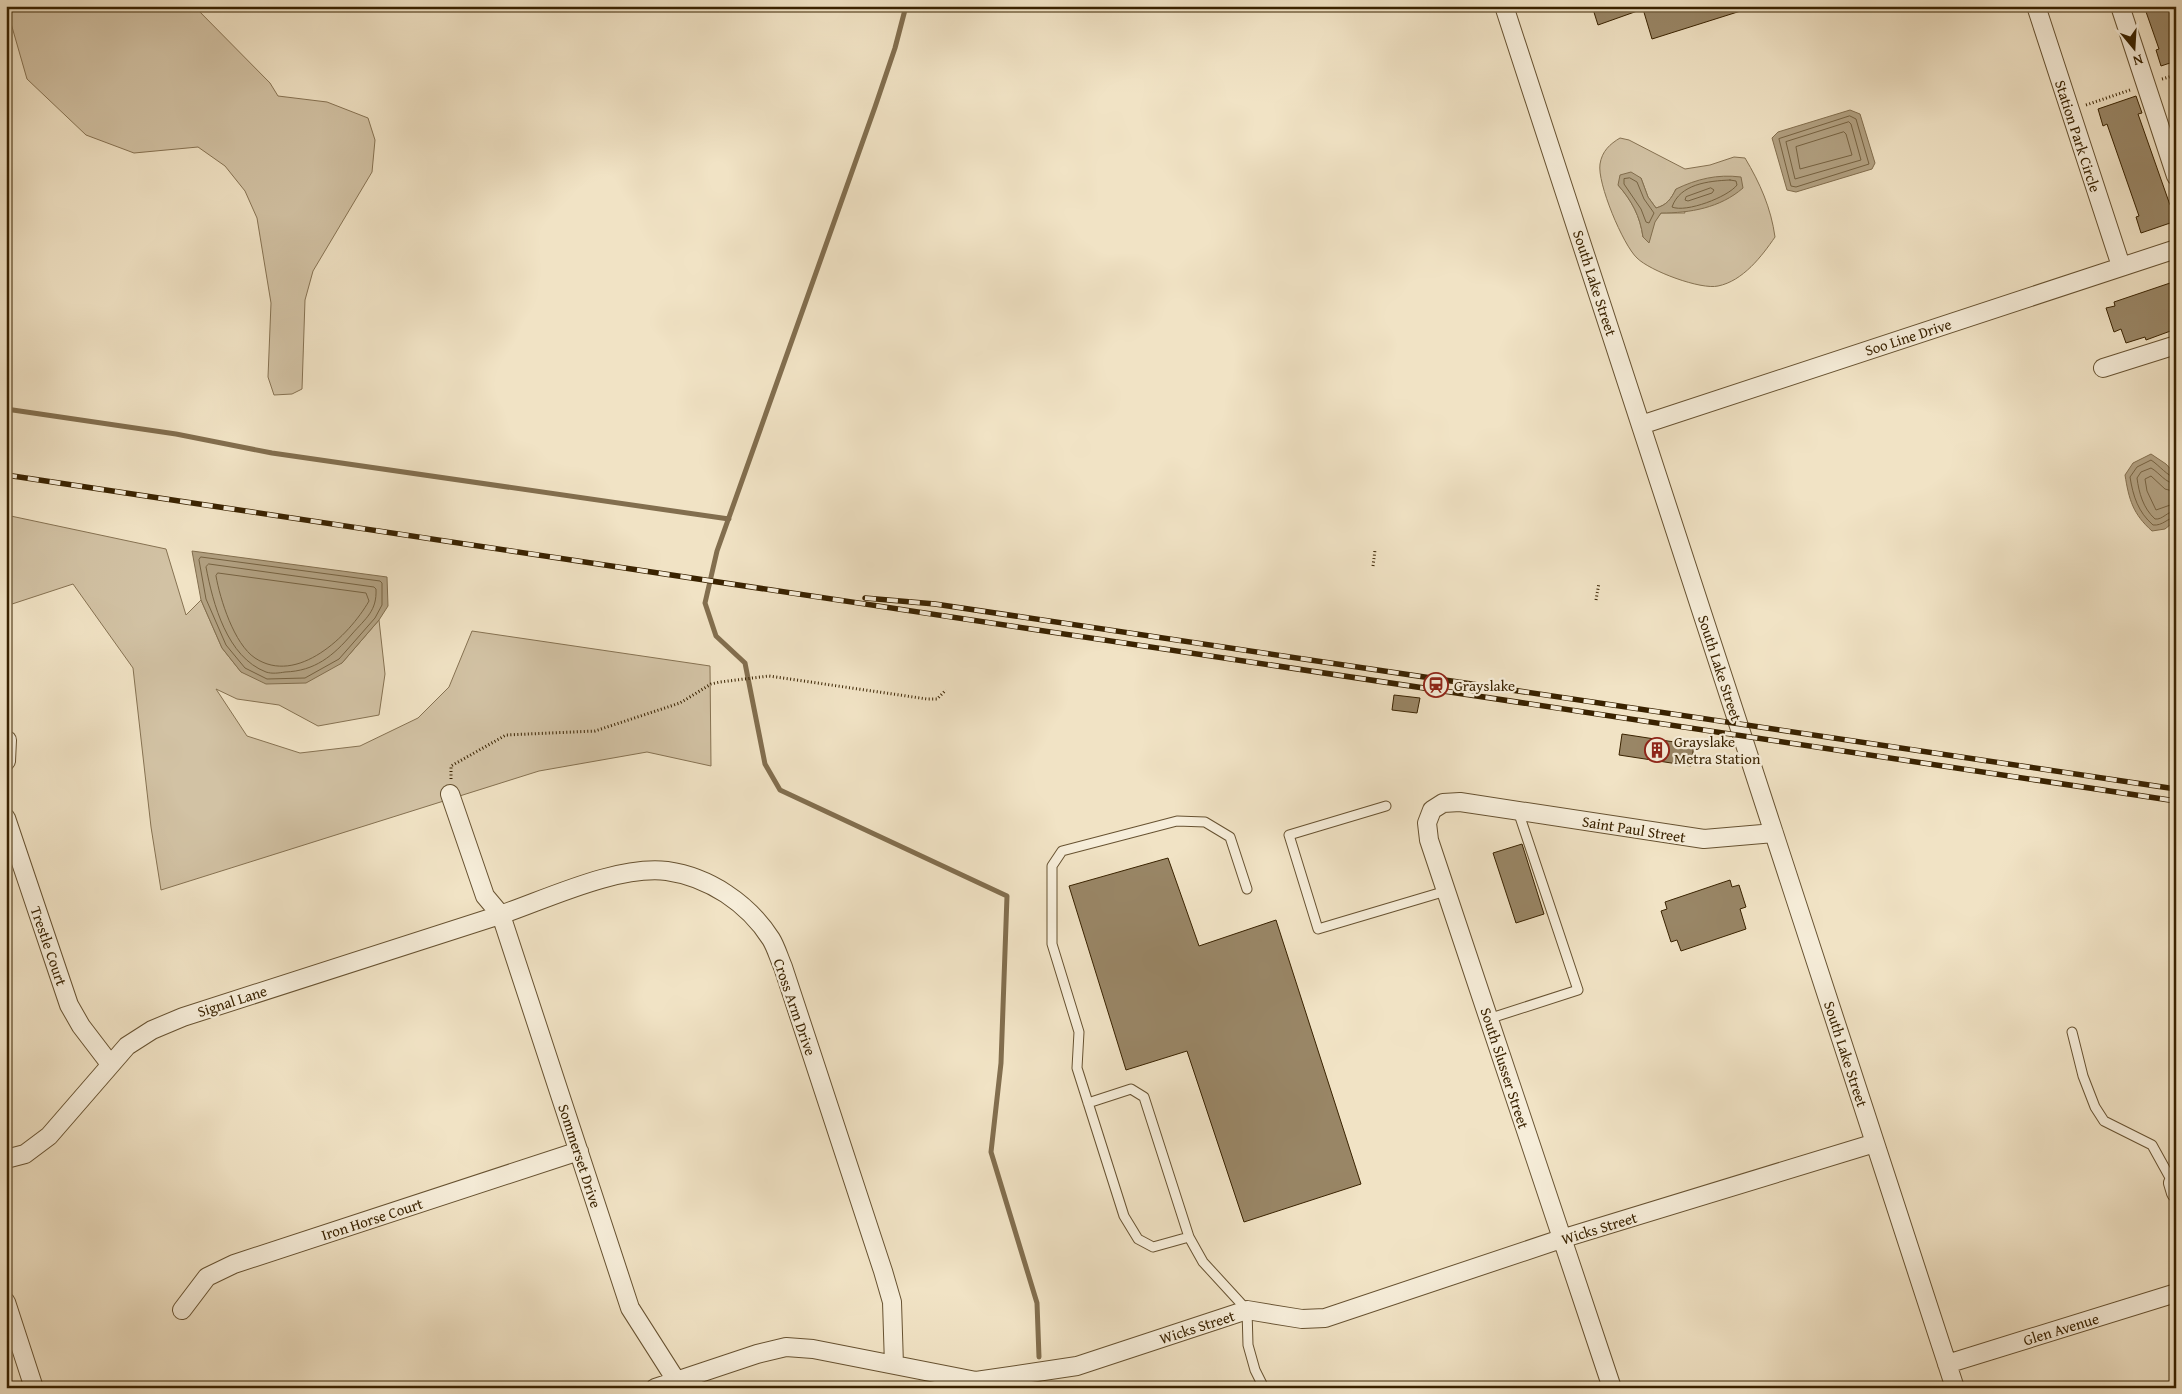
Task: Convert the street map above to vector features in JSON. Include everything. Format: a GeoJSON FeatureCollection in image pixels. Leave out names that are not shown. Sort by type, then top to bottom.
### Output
{"type":"FeatureCollection","features":[{"type":"Feature","properties":{"kind":"street","name":"South Lake Street"},"geometry":{"type":"LineString","coordinates":[[1504,6],[1955,1388]]}},
{"type":"Feature","properties":{"kind":"street","name":"Station Park Circle"},"geometry":{"type":"LineString","coordinates":[[2036,6],[2121,266]]}},
{"type":"Feature","properties":{"kind":"street"},"geometry":{"type":"LineString","coordinates":[[2120,6],[2176,176]]}},
{"type":"Feature","properties":{"kind":"street","name":"Soo Line Drive"},"geometry":{"type":"LineString","coordinates":[[1641,425],[2176,249]]}},
{"type":"Feature","properties":{"kind":"street"},"geometry":{"type":"LineString","coordinates":[[2103,368],[2176,345]]}},
{"type":"Feature","properties":{"kind":"street"},"geometry":{"type":"LineString","coordinates":[[6,761],[7,740]]}},
{"type":"Feature","properties":{"kind":"street"},"geometry":{"type":"LineString","coordinates":[[450,794],[485,896],[501,914]]}},
{"type":"Feature","properties":{"kind":"street","name":"South Slusser Street"},"geometry":{"type":"LineString","coordinates":[[1495,807],[1460,802],[1444,803],[1432,810],[1427,823],[1429,840],[1612,1388]]}},
{"type":"Feature","properties":{"kind":"street","name":"Saint Paul Street"},"geometry":{"type":"LineString","coordinates":[[1495,807],[1704,839],[1774,833]]}},
{"type":"Feature","properties":{"kind":"street","name":"Trestle Court"},"geometry":{"type":"LineString","coordinates":[[6,818],[69,1005],[81,1026],[110,1064]]}},
{"type":"Feature","properties":{"kind":"street","name":"Cross Arm Drive"},"geometry":{"type":"LineString","coordinates":[[501,914],[607,878],[636,872],[664,871],[688,875],[712,884],[751,914],[772,940],[883,1270],[892,1302],[894,1365]]}},
{"type":"Feature","properties":{"kind":"street","name":"Signal Lane"},"geometry":{"type":"LineString","coordinates":[[6,1159],[25,1154],[49,1136],[127,1046],[152,1030],[182,1017],[501,914]]}},
{"type":"Feature","properties":{"kind":"street","name":"Sommerset Drive"},"geometry":{"type":"LineString","coordinates":[[501,914],[630,1308],[679,1384]]}},
{"type":"Feature","properties":{"kind":"street","name":"Wicks Street"},"geometry":{"type":"LineString","coordinates":[[655,1388],[679,1384],[757,1354],[786,1347],[813,1349],[976,1381],[1077,1366],[1247,1310],[1302,1319],[1325,1318],[1561,1239],[1875,1143]]}},
{"type":"Feature","properties":{"kind":"street","name":"Iron Horse Court"},"geometry":{"type":"LineString","coordinates":[[182,1310],[206,1277],[234,1264],[579,1151]]}},
{"type":"Feature","properties":{"kind":"street","name":"Glen Avenue"},"geometry":{"type":"LineString","coordinates":[[1947,1364],[2176,1293]]}},
{"type":"Feature","properties":{"kind":"street"},"geometry":{"type":"LineString","coordinates":[[6,1302],[34,1388]]}},
{"type":"Feature","properties":{"kind":"lane"},"geometry":{"type":"LineString","coordinates":[[1386,806],[1289,835],[1318,930],[1446,891]]}},
{"type":"Feature","properties":{"kind":"lane"},"geometry":{"type":"LineString","coordinates":[[1488,1019],[1578,990],[1518,811]]}},
{"type":"Feature","properties":{"kind":"lane"},"geometry":{"type":"LineString","coordinates":[[1189,1237],[1153,1247],[1138,1239],[1124,1216],[1077,1068],[1079,1032],[1052,944],[1052,866],[1062,851],[1177,821],[1205,822],[1230,837],[1247,889]]}},
{"type":"Feature","properties":{"kind":"lane"},"geometry":{"type":"LineString","coordinates":[[2072,1032],[2083,1076],[2095,1107],[2104,1121],[2152,1145],[2174,1188]]}},
{"type":"Feature","properties":{"kind":"lane"},"geometry":{"type":"LineString","coordinates":[[1088,1103],[1131,1089],[1144,1097],[1189,1237],[1203,1262],[1247,1310],[1248,1345],[1255,1370],[1264,1388]]}},
{"type":"Feature","properties":{"kind":"path"},"geometry":{"type":"LineString","coordinates":[[2156,81],[2176,75]]}},
{"type":"Feature","properties":{"kind":"path"},"geometry":{"type":"LineString","coordinates":[[2082,106],[2135,89]]}},
{"type":"Feature","properties":{"kind":"path"},"geometry":{"type":"LineString","coordinates":[[1373,566],[1375,550]]}},
{"type":"Feature","properties":{"kind":"path"},"geometry":{"type":"LineString","coordinates":[[1596,600],[1599,583]]}},
{"type":"Feature","properties":{"kind":"path"},"geometry":{"type":"LineString","coordinates":[[450,794],[451,766],[506,735],[595,731],[680,704],[711,684],[720,682],[769,676],[916,699],[937,699],[946,690]]}},
{"type":"Feature","properties":{"kind":"shaded area"},"geometry":{"type":"Polygon","coordinates":[[[6,6],[194,6],[270,83],[278,96],[327,102],[368,118],[375,140],[372,172],[313,271],[305,300],[302,389],[292,394],[274,395],[268,377],[271,303],[257,218],[245,191],[225,166],[198,147],[134,153],[86,135],[27,79],[6,6]]]}},
{"type":"Feature","properties":{"kind":"shaded area"},"geometry":{"type":"Polygon","coordinates":[[[1620,138],[1629,140],[1685,169],[1710,165],[1734,157],[1745,158],[1764,196],[1771,216],[1775,237],[1758,260],[1736,279],[1718,286],[1710,286],[1688,282],[1664,274],[1637,258],[1618,228],[1600,173],[1601,159],[1607,148],[1620,138]],[[1641,178],[1618,185],[1635,209],[1643,237],[1661,213],[1685,213],[1676,189],[1668,201],[1656,208],[1648,197],[1641,178]]]}},
{"type":"Feature","properties":{"kind":"shaded area"},"geometry":{"type":"Polygon","coordinates":[[[6,515],[166,549],[186,615],[201,600],[222,648],[241,672],[342,663],[379,620],[385,674],[379,715],[318,726],[279,705],[237,699],[216,689],[247,736],[300,753],[360,746],[418,718],[449,687],[472,631],[710,666],[711,766],[647,752],[539,771],[161,890],[151,827],[133,668],[73,584],[6,606],[6,515]]]}},
{"type":"Feature","properties":{"kind":"water"},"geometry":{"type":"Polygon","coordinates":[[[1850,110],[1860,114],[1875,163],[1872,169],[1796,192],[1787,190],[1772,138],[1778,132],[1850,110]]]}},
{"type":"Feature","properties":{"kind":"water"},"geometry":{"type":"Polygon","coordinates":[[[1631,172],[1641,178],[1648,197],[1656,208],[1668,201],[1676,189],[1707,178],[1741,177],[1743,188],[1715,205],[1683,212],[1661,213],[1655,222],[1649,243],[1643,237],[1635,209],[1618,185],[1620,175],[1631,172]]]}},
{"type":"Feature","properties":{"kind":"water"},"geometry":{"type":"Polygon","coordinates":[[[2151,454],[2166,464],[2176,475],[2176,520],[2165,529],[2152,531],[2140,519],[2133,506],[2125,475],[2133,463],[2151,454]]]}},
{"type":"Feature","properties":{"kind":"water"},"geometry":{"type":"Polygon","coordinates":[[[192,551],[387,577],[388,606],[379,620],[342,663],[306,683],[266,684],[241,672],[222,648],[201,600],[192,551]]]}},
{"type":"Feature","properties":{"kind":"building"},"geometry":{"type":"Polygon","coordinates":[[[1592,6],[1746,6],[1747,9],[1652,39],[1643,9],[1598,25],[1592,6]]]}},
{"type":"Feature","properties":{"kind":"building"},"geometry":{"type":"Polygon","coordinates":[[[2144,6],[2176,6],[2176,61],[2161,66],[2156,50],[2159,49],[2144,6]]]}},
{"type":"Feature","properties":{"kind":"building"},"geometry":{"type":"Polygon","coordinates":[[[2136,96],[2142,113],[2138,114],[2170,205],[2173,204],[2176,212],[2176,221],[2141,233],[2136,217],[2139,216],[2107,124],[2103,126],[2098,109],[2136,96]]]}},
{"type":"Feature","properties":{"kind":"building"},"geometry":{"type":"Polygon","coordinates":[[[2176,281],[2176,329],[2146,340],[2145,337],[2126,343],[2121,329],[2114,332],[2106,308],[2115,306],[2114,302],[2176,281]]]}},
{"type":"Feature","properties":{"kind":"building"},"geometry":{"type":"Polygon","coordinates":[[[1394,695],[1420,698],[1417,713],[1392,710],[1394,695]]]}},
{"type":"Feature","properties":{"kind":"building","name":"Grayslake Metra Station"},"geometry":{"type":"Polygon","coordinates":[[[1622,734],[1694,745],[1691,766],[1619,755],[1622,734]]]}},
{"type":"Feature","properties":{"kind":"building"},"geometry":{"type":"Polygon","coordinates":[[[1522,844],[1544,914],[1516,923],[1493,853],[1522,844]]]}},
{"type":"Feature","properties":{"kind":"building"},"geometry":{"type":"Polygon","coordinates":[[[1168,858],[1199,946],[1276,920],[1361,1184],[1244,1222],[1187,1051],[1126,1070],[1069,886],[1168,858]]]}},
{"type":"Feature","properties":{"kind":"building"},"geometry":{"type":"Polygon","coordinates":[[[1730,880],[1732,887],[1739,885],[1746,907],[1740,909],[1746,929],[1681,951],[1677,940],[1671,942],[1661,911],[1667,909],[1665,902],[1730,880]]]}},
{"type":"Feature","properties":{"kind":"waterway"},"geometry":{"type":"LineString","coordinates":[[906,6],[895,48],[875,107],[717,551],[705,603],[716,636],[745,663],[765,764],[780,790],[1007,896],[1001,1063],[991,1152],[1037,1303],[1039,1357]]}},
{"type":"Feature","properties":{"kind":"waterway"},"geometry":{"type":"LineString","coordinates":[[6,409],[176,434],[272,453],[729,519]]}},
{"type":"Feature","properties":{"kind":"waterway"},"geometry":{"type":"LineString","coordinates":[[1039,1382],[1041,1388]]}},
{"type":"Feature","properties":{"kind":"railway"},"geometry":{"type":"LineString","coordinates":[[6,475],[2176,801]]}},
{"type":"Feature","properties":{"kind":"railway"},"geometry":{"type":"LineString","coordinates":[[865,598],[935,604],[2176,789]]}},
{"type":"Feature","properties":{"kind":"place","name":"Grayslake"},"geometry":{"type":"Point","coordinates":[1436,685]}},
{"type":"Feature","properties":{"kind":"place","name":"Grayslake Metra Station"},"geometry":{"type":"Point","coordinates":[1657,750]}}]}
